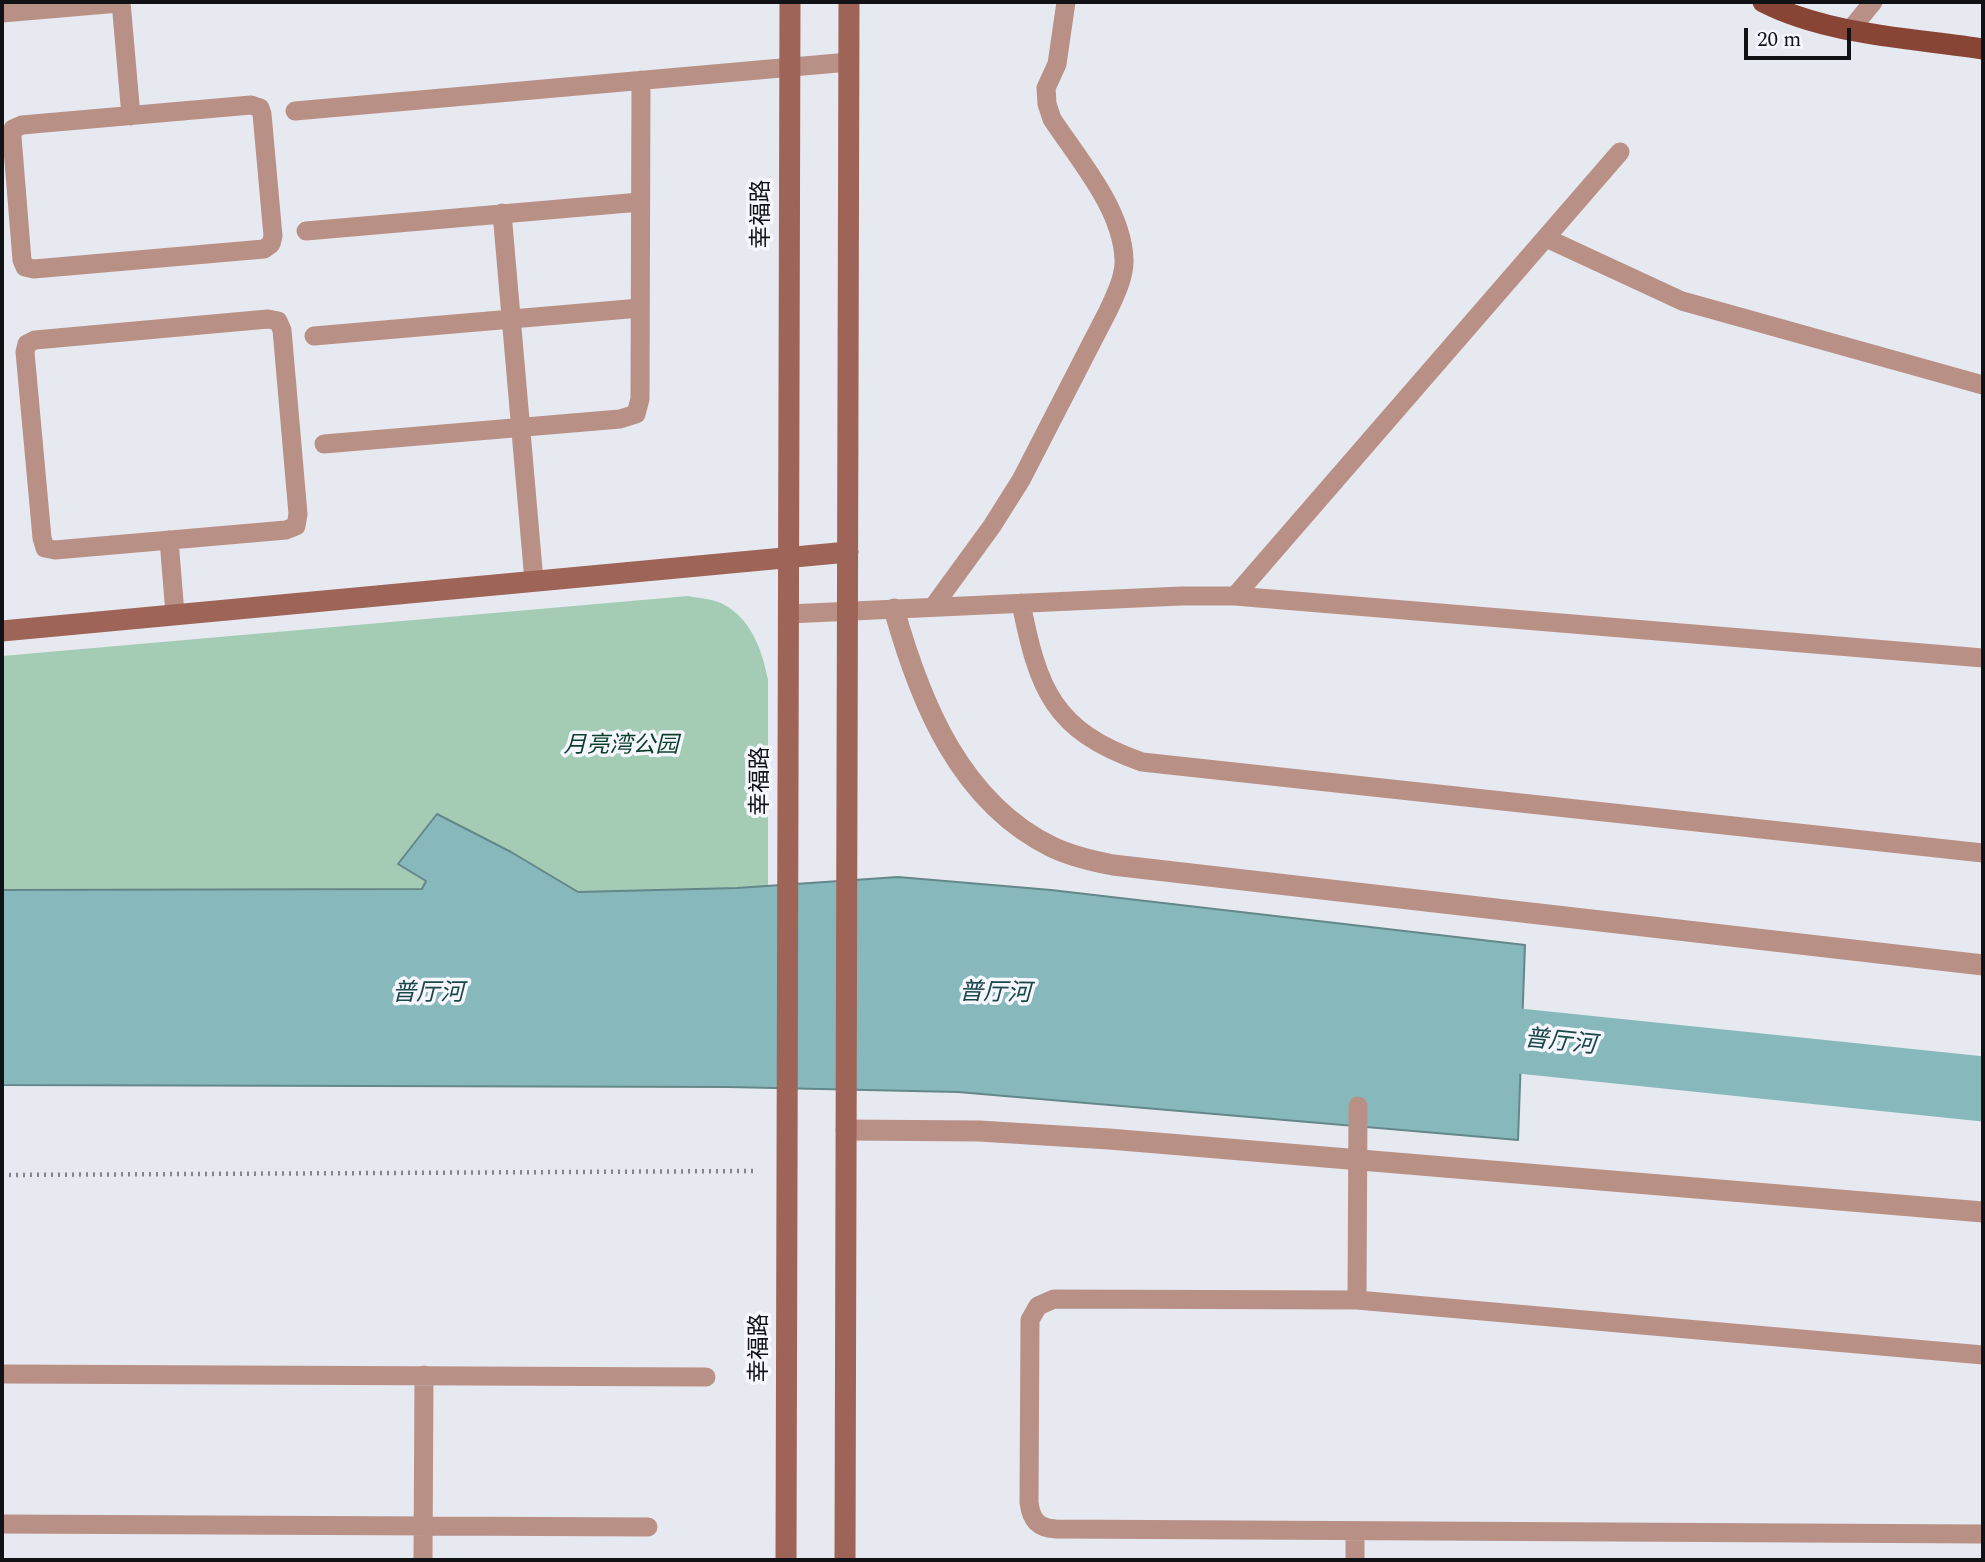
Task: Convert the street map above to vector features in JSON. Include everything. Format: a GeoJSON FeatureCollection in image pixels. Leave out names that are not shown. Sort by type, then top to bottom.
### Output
{"type":"FeatureCollection","features":[{"type":"Feature","properties":{"kind":"main road","name":"幸福路"},"geometry":{"type":"LineString","coordinates":[[786,1560],[790,2]]}},
{"type":"Feature","properties":{"kind":"main road"},"geometry":{"type":"LineString","coordinates":[[845,1560],[849,2]]}},
{"type":"Feature","properties":{"kind":"main road"},"geometry":{"type":"LineString","coordinates":[[1763,2],[1812,21],[1983,49]]}},
{"type":"Feature","properties":{"kind":"main road"},"geometry":{"type":"LineString","coordinates":[[2,631],[848,552]]}},
{"type":"Feature","properties":{"kind":"street"},"geometry":{"type":"LineString","coordinates":[[2,12],[120,2]]}},
{"type":"Feature","properties":{"kind":"street"},"geometry":{"type":"LineString","coordinates":[[894,609],[905,650],[932,715],[958,764],[977,790],[1025,832],[1082,858],[1113,865],[1983,965]]}},
{"type":"Feature","properties":{"kind":"street"},"geometry":{"type":"LineString","coordinates":[[846,1130],[979,1131],[1083,1137],[1983,1212]]}},
{"type":"Feature","properties":{"kind":"lane"},"geometry":{"type":"LineString","coordinates":[[120,2],[131,116]]}},
{"type":"Feature","properties":{"kind":"lane"},"geometry":{"type":"LineString","coordinates":[[933,607],[992,526],[1021,480],[1108,311],[1118,288],[1124,261],[1119,230],[1109,205],[1052,119],[1047,104],[1046,88],[1057,64],[1066,2]]}},
{"type":"Feature","properties":{"kind":"lane"},"geometry":{"type":"LineString","coordinates":[[1851,29],[1873,2]]}},
{"type":"Feature","properties":{"kind":"lane"},"geometry":{"type":"LineString","coordinates":[[295,111],[849,62]]}},
{"type":"Feature","properties":{"kind":"lane"},"geometry":{"type":"LineString","coordinates":[[324,444],[620,419],[635,414],[640,399],[641,80]]}},
{"type":"Feature","properties":{"kind":"lane"},"geometry":{"type":"LineString","coordinates":[[251,105],[260,108],[271,244],[264,249],[34,269],[25,267],[22,260],[13,129],[22,125],[131,116],[251,105]]}},
{"type":"Feature","properties":{"kind":"lane"},"geometry":{"type":"LineString","coordinates":[[1235,596],[1620,152]]}},
{"type":"Feature","properties":{"kind":"lane"},"geometry":{"type":"LineString","coordinates":[[306,231],[640,202]]}},
{"type":"Feature","properties":{"kind":"lane"},"geometry":{"type":"LineString","coordinates":[[502,213],[534,581]]}},
{"type":"Feature","properties":{"kind":"lane"},"geometry":{"type":"LineString","coordinates":[[1546,238],[1682,302],[1983,385]]}},
{"type":"Feature","properties":{"kind":"lane"},"geometry":{"type":"LineString","coordinates":[[314,336],[640,308]]}},
{"type":"Feature","properties":{"kind":"lane"},"geometry":{"type":"LineString","coordinates":[[268,319],[278,321],[282,330],[296,488],[296,526],[286,530],[169,540],[55,550],[45,548],[25,352],[27,344],[35,340],[268,319]]}},
{"type":"Feature","properties":{"kind":"lane"},"geometry":{"type":"LineString","coordinates":[[169,540],[176,614]]}},
{"type":"Feature","properties":{"kind":"lane"},"geometry":{"type":"LineString","coordinates":[[788,614],[1181,596],[1235,596],[1983,658]]}},
{"type":"Feature","properties":{"kind":"lane"},"geometry":{"type":"LineString","coordinates":[[1021,603],[1038,675],[1050,697],[1067,719],[1089,738],[1114,752],[1142,762],[1983,853]]}},
{"type":"Feature","properties":{"kind":"lane"},"geometry":{"type":"LineString","coordinates":[[1357,1300],[1358,1106]]}},
{"type":"Feature","properties":{"kind":"lane"},"geometry":{"type":"LineString","coordinates":[[1983,1355],[1357,1300],[1055,1298],[1038,1306],[1030,1320],[1029,1502],[1030,1514],[1036,1523],[1045,1528],[1056,1529],[1983,1534]]}},
{"type":"Feature","properties":{"kind":"lane"},"geometry":{"type":"LineString","coordinates":[[2,1374],[706,1377]]}},
{"type":"Feature","properties":{"kind":"lane"},"geometry":{"type":"LineString","coordinates":[[423,1560],[424,1376]]}},
{"type":"Feature","properties":{"kind":"lane"},"geometry":{"type":"LineString","coordinates":[[2,1524],[648,1528]]}},
{"type":"Feature","properties":{"kind":"lane"},"geometry":{"type":"LineString","coordinates":[[1355,1531],[1355,1560]]}},
{"type":"Feature","properties":{"kind":"path"},"geometry":{"type":"LineString","coordinates":[[2,1175],[755,1171]]}},
{"type":"Feature","properties":{"kind":"green space","name":"月亮湾公园"},"geometry":{"type":"Polygon","coordinates":[[[688,596],[721,603],[740,617],[754,636],[765,668],[768,680],[768,888],[578,892],[511,852],[427,881],[423,889],[2,890],[2,656],[688,596]]]}},
{"type":"Feature","properties":{"kind":"water"},"geometry":{"type":"Polygon","coordinates":[[[437,814],[511,852],[578,892],[737,888],[898,877],[1051,890],[1525,945],[1518,1140],[958,1092],[728,1087],[2,1085],[2,890],[422,889],[426,881],[398,864],[437,814]]]}},
{"type":"Feature","properties":{"kind":"waterway","name":"普厅河"},"geometry":{"type":"LineString","coordinates":[[1432,1032],[1983,1089]]}}]}
